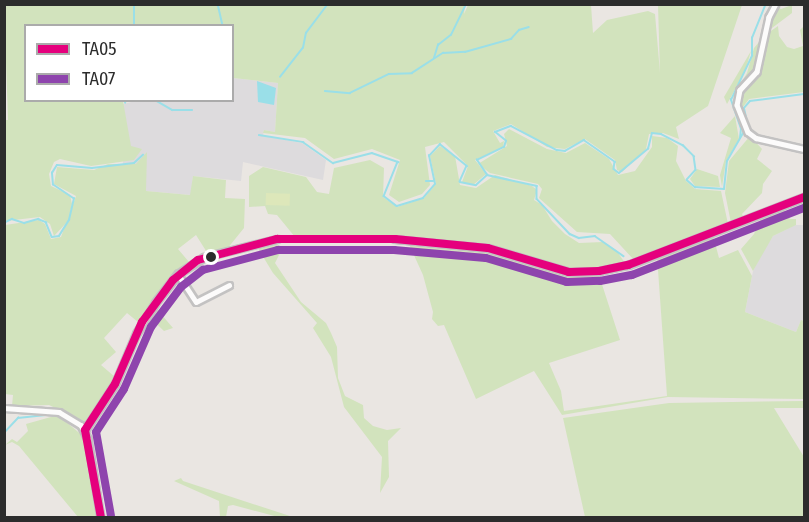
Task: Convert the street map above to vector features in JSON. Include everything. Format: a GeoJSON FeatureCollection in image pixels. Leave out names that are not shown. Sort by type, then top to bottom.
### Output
{"type":"FeatureCollection","features":[{"type":"Feature","properties":{"kind":"street"},"geometry":{"type":"LineString","coordinates":[[776,4],[769,17],[757,72],[740,90],[737,100],[748,132],[804,149]]}},
{"type":"Feature","properties":{"kind":"street"},"geometry":{"type":"LineString","coordinates":[[101,518],[85,430],[115,384],[142,322],[178,274],[204,257],[277,239],[423,240],[494,249],[569,272],[599,271],[628,265],[804,197]]}},
{"type":"Feature","properties":{"kind":"street"},"geometry":{"type":"LineString","coordinates":[[178,274],[196,302],[229,285]]}},
{"type":"Feature","properties":{"kind":"street"},"geometry":{"type":"LineString","coordinates":[[4,408],[59,412],[85,430]]}},
{"type":"Feature","properties":{"kind":"shaded area"},"geometry":{"type":"Polygon","coordinates":[[[234,78],[278,83],[275,132],[264,130],[263,136],[302,143],[326,160],[323,180],[243,162],[241,181],[193,176],[191,195],[146,191],[122,167],[127,143],[123,104],[132,102],[234,102],[234,78]]]}},
{"type":"Feature","properties":{"kind":"shaded area"},"geometry":{"type":"Polygon","coordinates":[[[795,225],[804,225],[804,321],[801,320],[796,332],[745,312],[753,271],[763,251],[773,236],[795,225]]]}},
{"type":"Feature","properties":{"kind":"green space"},"geometry":{"type":"Polygon","coordinates":[[[4,5],[465,5],[464,14],[468,5],[591,5],[593,33],[607,20],[648,11],[655,14],[660,73],[658,5],[742,5],[708,106],[676,127],[679,139],[663,133],[649,134],[646,149],[622,172],[617,170],[615,160],[585,139],[565,149],[547,147],[511,124],[493,131],[500,143],[504,141],[503,147],[475,160],[486,174],[473,185],[462,182],[468,166],[444,142],[425,147],[430,185],[422,194],[399,202],[389,195],[400,160],[372,149],[334,159],[305,138],[263,133],[264,130],[275,132],[278,83],[234,78],[234,24],[24,24],[24,102],[123,102],[131,146],[142,149],[134,160],[91,166],[60,159],[54,162],[49,174],[51,186],[70,195],[72,204],[68,221],[54,236],[50,224],[40,217],[5,221],[4,120],[8,120],[4,5]]]}},
{"type":"Feature","properties":{"kind":"green space"},"geometry":{"type":"Polygon","coordinates":[[[792,5],[792,13],[768,31],[776,6],[781,9],[792,5]]]}},
{"type":"Feature","properties":{"kind":"green space"},"geometry":{"type":"Polygon","coordinates":[[[778,26],[779,36],[787,47],[794,49],[803,46],[800,30],[804,26],[804,92],[749,99],[743,107],[746,125],[739,105],[742,91],[758,72],[768,33],[778,26]]]}},
{"type":"Feature","properties":{"kind":"green space"},"geometry":{"type":"Polygon","coordinates":[[[764,36],[756,71],[732,99],[747,73],[754,48],[764,36]]]}},
{"type":"Feature","properties":{"kind":"green space"},"geometry":{"type":"Polygon","coordinates":[[[751,51],[745,72],[727,104],[724,97],[751,51]]]}},
{"type":"Feature","properties":{"kind":"green space"},"geometry":{"type":"Polygon","coordinates":[[[735,116],[739,139],[726,161],[722,187],[720,175],[731,138],[720,133],[735,116]]]}},
{"type":"Feature","properties":{"kind":"green space"},"geometry":{"type":"Polygon","coordinates":[[[509,129],[547,149],[566,153],[585,143],[609,159],[618,175],[635,171],[652,147],[652,136],[667,138],[678,146],[676,161],[686,181],[695,189],[721,191],[728,224],[634,260],[610,234],[577,232],[539,198],[542,189],[538,184],[490,173],[478,164],[507,146],[504,134],[509,129]]]}},
{"type":"Feature","properties":{"kind":"green space"},"geometry":{"type":"Polygon","coordinates":[[[750,136],[762,149],[757,159],[772,171],[763,184],[762,193],[742,214],[744,219],[731,223],[725,193],[729,161],[750,136]]]}},
{"type":"Feature","properties":{"kind":"green space"},"geometry":{"type":"Polygon","coordinates":[[[440,146],[455,156],[460,185],[476,188],[495,175],[532,186],[537,190],[534,200],[542,205],[552,221],[565,234],[579,243],[603,242],[616,250],[625,263],[573,270],[488,245],[415,238],[295,237],[277,215],[268,214],[265,206],[249,207],[249,176],[263,167],[306,177],[317,192],[329,194],[334,168],[370,160],[384,168],[383,197],[397,207],[424,198],[436,184],[430,156],[440,146]]]}},
{"type":"Feature","properties":{"kind":"green space"},"geometry":{"type":"Polygon","coordinates":[[[147,152],[146,191],[190,195],[193,176],[226,180],[225,198],[245,199],[244,228],[227,249],[208,254],[196,235],[178,249],[189,262],[168,281],[138,322],[127,313],[104,338],[116,352],[101,365],[115,377],[88,420],[85,422],[49,405],[12,406],[13,395],[5,394],[5,225],[39,220],[45,224],[51,239],[61,237],[76,196],[54,184],[57,167],[94,170],[108,164],[136,164],[147,152]]]}},
{"type":"Feature","properties":{"kind":"green space"},"geometry":{"type":"Polygon","coordinates":[[[697,169],[718,176],[720,187],[695,186],[690,179],[697,169]]]}},
{"type":"Feature","properties":{"kind":"green space"},"geometry":{"type":"Polygon","coordinates":[[[266,193],[290,194],[290,206],[266,205],[266,193]]]}},
{"type":"Feature","properties":{"kind":"green space"},"geometry":{"type":"Polygon","coordinates":[[[783,208],[790,219],[796,219],[796,225],[773,236],[753,271],[741,249],[754,234],[761,218],[783,208]]]}},
{"type":"Feature","properties":{"kind":"green space"},"geometry":{"type":"Polygon","coordinates":[[[713,235],[719,258],[738,250],[752,276],[745,312],[796,332],[801,320],[804,321],[804,399],[668,397],[562,415],[534,371],[476,399],[444,325],[438,326],[432,319],[433,312],[423,275],[408,242],[498,252],[559,273],[598,272],[620,340],[549,363],[561,391],[564,411],[667,396],[657,256],[713,235]]]}},
{"type":"Feature","properties":{"kind":"green space"},"geometry":{"type":"Polygon","coordinates":[[[276,241],[281,251],[275,263],[301,302],[326,323],[331,333],[337,347],[338,378],[345,396],[363,405],[364,418],[373,426],[387,430],[401,428],[388,441],[389,477],[380,493],[382,457],[344,407],[331,357],[313,328],[317,323],[273,273],[256,245],[276,241]]]}},
{"type":"Feature","properties":{"kind":"green space"},"geometry":{"type":"Polygon","coordinates":[[[155,307],[173,328],[164,331],[148,316],[155,307]]]}},
{"type":"Feature","properties":{"kind":"green space"},"geometry":{"type":"Polygon","coordinates":[[[804,401],[804,408],[774,408],[804,457],[804,517],[585,517],[563,418],[669,403],[804,401]]]}},
{"type":"Feature","properties":{"kind":"green space"},"geometry":{"type":"Polygon","coordinates":[[[58,415],[84,437],[99,517],[78,517],[19,446],[12,442],[5,445],[12,439],[17,442],[28,431],[26,424],[58,415]]]}},
{"type":"Feature","properties":{"kind":"green space"},"geometry":{"type":"Polygon","coordinates":[[[181,478],[183,481],[293,517],[278,517],[233,505],[228,506],[226,517],[220,517],[219,501],[174,481],[181,478]]]}},
{"type":"Feature","properties":{"kind":"water"},"geometry":{"type":"Polygon","coordinates":[[[257,81],[276,88],[274,105],[258,102],[257,81]]]}},
{"type":"Feature","properties":{"kind":"waterway"},"geometry":{"type":"LineString","coordinates":[[134,4],[134,24]]}},
{"type":"Feature","properties":{"kind":"waterway"},"geometry":{"type":"LineString","coordinates":[[218,4],[223,24]]}},
{"type":"Feature","properties":{"kind":"waterway"},"geometry":{"type":"LineString","coordinates":[[280,77],[303,48],[306,33],[328,4]]}},
{"type":"Feature","properties":{"kind":"waterway"},"geometry":{"type":"LineString","coordinates":[[434,58],[438,45],[451,35],[466,4]]}},
{"type":"Feature","properties":{"kind":"waterway"},"geometry":{"type":"LineString","coordinates":[[740,138],[741,129],[731,100],[752,56],[752,38],[766,4]]}},
{"type":"Feature","properties":{"kind":"waterway"},"geometry":{"type":"LineString","coordinates":[[325,91],[350,93],[389,74],[412,73],[443,53],[465,52],[511,39],[519,30],[529,27]]}},
{"type":"Feature","properties":{"kind":"waterway"},"geometry":{"type":"LineString","coordinates":[[748,126],[744,108],[750,101],[804,94]]}},
{"type":"Feature","properties":{"kind":"waterway"},"geometry":{"type":"LineString","coordinates":[[158,102],[172,110],[192,110]]}},
{"type":"Feature","properties":{"kind":"waterway"},"geometry":{"type":"LineString","coordinates":[[259,135],[303,142],[333,163],[372,153],[398,162],[384,196],[397,206],[423,198],[435,184],[429,156],[440,144],[467,166],[460,182],[476,185],[487,175],[477,160],[504,147],[506,141],[495,132],[511,126],[557,150],[565,151],[584,140],[615,162],[614,169],[619,173],[648,149],[652,133],[661,134],[683,145],[694,156],[696,170],[687,180],[695,187],[724,189],[727,161],[745,130]]}},
{"type":"Feature","properties":{"kind":"waterway"},"geometry":{"type":"LineString","coordinates":[[4,223],[12,219],[24,223],[38,219],[46,222],[52,237],[59,236],[69,220],[74,199],[53,185],[52,173],[57,165],[92,168],[134,163],[143,155]]}},
{"type":"Feature","properties":{"kind":"waterway"},"geometry":{"type":"LineString","coordinates":[[487,175],[537,186],[537,199],[570,234],[579,238],[595,236],[624,256]]}},
{"type":"Feature","properties":{"kind":"waterway"},"geometry":{"type":"LineString","coordinates":[[426,181],[433,181]]}},
{"type":"Feature","properties":{"kind":"waterway"},"geometry":{"type":"LineString","coordinates":[[59,410],[84,422]]}},
{"type":"Feature","properties":{"kind":"waterway"},"geometry":{"type":"LineString","coordinates":[[4,433],[18,418],[55,414]]}},
{"type":"Feature","properties":{"kind":"transit line","name":"TA05"},"geometry":{"type":"LineString","coordinates":[[101,518],[85,430],[115,384],[142,322],[173,280],[198,260],[277,239],[395,239],[488,248],[569,272],[599,271],[628,265],[804,197]]}},
{"type":"Feature","properties":{"kind":"transit line","name":"TA07"},"geometry":{"type":"LineString","coordinates":[[111,516],[96,432],[124,389],[151,327],[181,287],[203,270],[278,250],[394,250],[486,258],[567,282],[600,281],[632,275],[804,208]]}}]}
